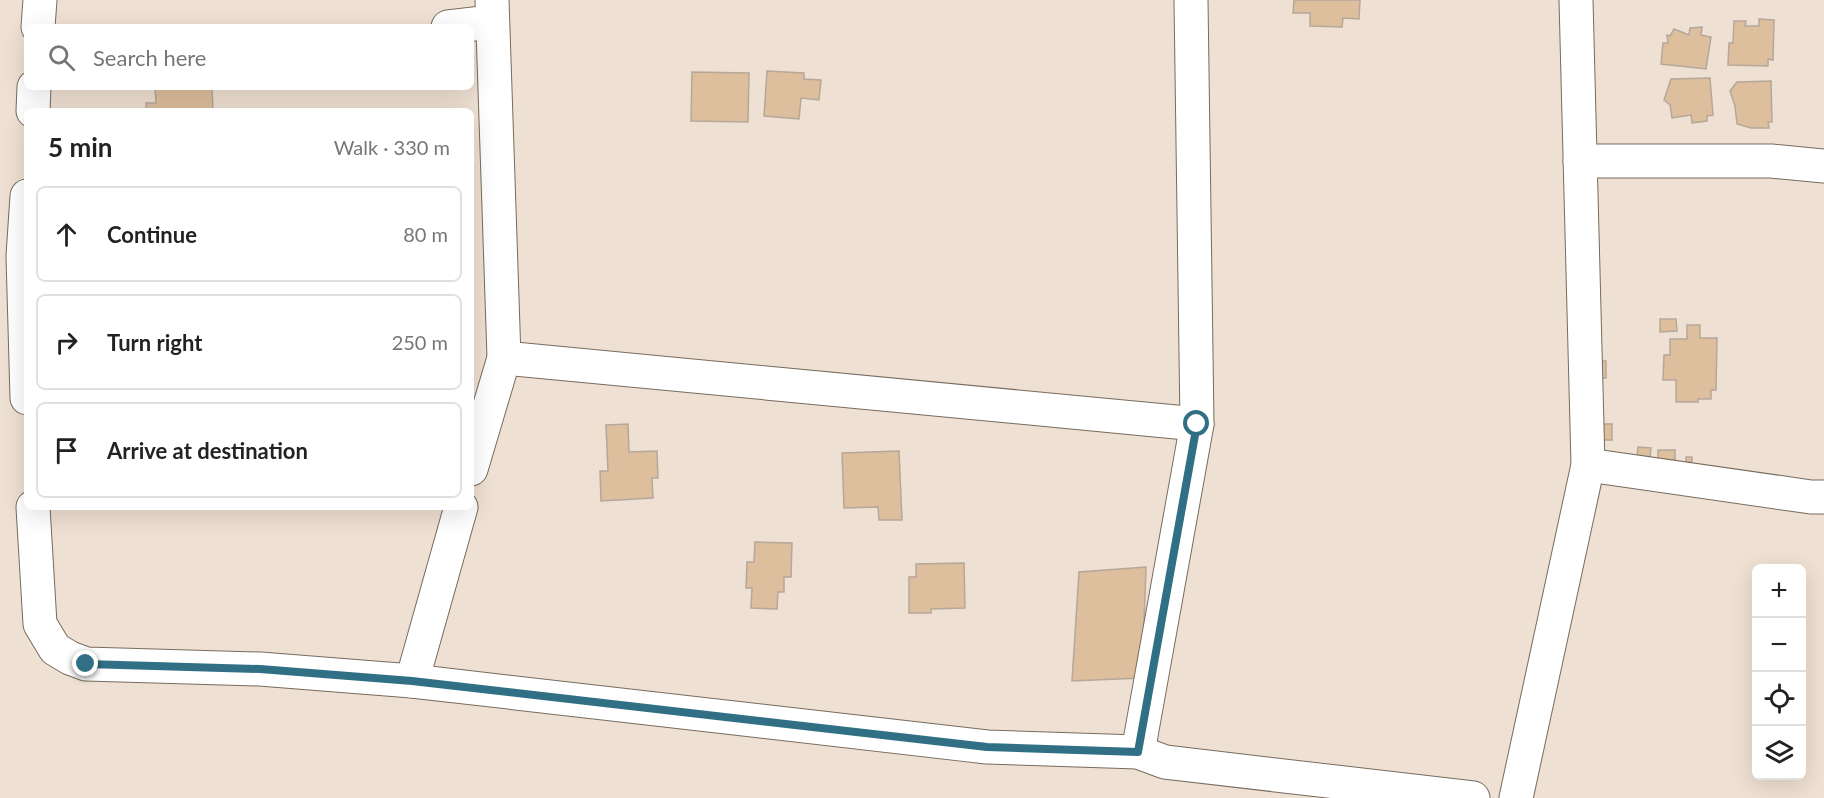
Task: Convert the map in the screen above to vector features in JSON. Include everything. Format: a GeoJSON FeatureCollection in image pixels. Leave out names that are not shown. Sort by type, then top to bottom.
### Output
{"type":"FeatureCollection","features":[{"type":"Feature","properties":{"kind":"street"},"geometry":{"type":"LineString","coordinates":[[38,24],[40,0]]}},
{"type":"Feature","properties":{"kind":"street"},"geometry":{"type":"LineString","coordinates":[[1138,752],[1197,424],[1191,0]]}},
{"type":"Feature","properties":{"kind":"street"},"geometry":{"type":"LineString","coordinates":[[1516,798],[1588,465],[1576,0]]}},
{"type":"Feature","properties":{"kind":"street"},"geometry":{"type":"LineString","coordinates":[[456,24],[492,11],[504,358],[474,459]]}},
{"type":"Feature","properties":{"kind":"street"},"geometry":{"type":"LineString","coordinates":[[33,108],[34,90]]}},
{"type":"Feature","properties":{"kind":"street"},"geometry":{"type":"LineString","coordinates":[[1580,161],[1771,161],[1824,166]]}},
{"type":"Feature","properties":{"kind":"street"},"geometry":{"type":"LineString","coordinates":[[24,241],[24,292]]}},
{"type":"Feature","properties":{"kind":"street"},"geometry":{"type":"LineString","coordinates":[[504,358],[1197,424]]}},
{"type":"Feature","properties":{"kind":"street"},"geometry":{"type":"LineString","coordinates":[[1588,465],[1824,497]]}},
{"type":"Feature","properties":{"kind":"street"},"geometry":{"type":"LineString","coordinates":[[33,510],[40,624],[55,649],[86,664],[260,669],[412,681],[987,747],[1138,752],[1165,762],[1473,798]]}},
{"type":"Feature","properties":{"kind":"street"},"geometry":{"type":"LineString","coordinates":[[412,681],[459,510]]}},
{"type":"Feature","properties":{"kind":"building"},"geometry":{"type":"Polygon","coordinates":[[[1294,0],[1360,0],[1359,19],[1343,18],[1342,27],[1310,26],[1310,13],[1293,13],[1294,0]]]}},
{"type":"Feature","properties":{"kind":"building"},"geometry":{"type":"Polygon","coordinates":[[[1759,19],[1774,20],[1773,60],[1768,59],[1768,66],[1728,65],[1729,43],[1733,43],[1734,21],[1746,21],[1745,26],[1759,26],[1759,19]]]}},
{"type":"Feature","properties":{"kind":"building"},"geometry":{"type":"Polygon","coordinates":[[[1702,27],[1701,35],[1711,37],[1706,69],[1661,64],[1663,43],[1668,43],[1667,35],[1670,36],[1674,29],[1689,35],[1690,28],[1702,27]]]}},
{"type":"Feature","properties":{"kind":"building"},"geometry":{"type":"Polygon","coordinates":[[[767,71],[804,73],[804,79],[821,80],[819,100],[801,98],[799,119],[764,116],[767,71]]]}},
{"type":"Feature","properties":{"kind":"building"},"geometry":{"type":"Polygon","coordinates":[[[692,72],[749,73],[748,122],[691,121],[692,72]]]}},
{"type":"Feature","properties":{"kind":"building"},"geometry":{"type":"Polygon","coordinates":[[[1710,78],[1713,115],[1707,116],[1707,121],[1692,123],[1691,115],[1672,118],[1670,105],[1664,100],[1671,79],[1710,78]]]}},
{"type":"Feature","properties":{"kind":"building"},"geometry":{"type":"Polygon","coordinates":[[[1771,81],[1772,122],[1768,122],[1769,128],[1751,128],[1737,124],[1730,91],[1737,82],[1771,81]]]}},
{"type":"Feature","properties":{"kind":"building"},"geometry":{"type":"Polygon","coordinates":[[[155,90],[212,90],[213,108],[146,108],[146,103],[156,103],[155,90]]]}},
{"type":"Feature","properties":{"kind":"building"},"geometry":{"type":"Polygon","coordinates":[[[1660,319],[1676,319],[1677,331],[1660,332],[1660,319]]]}},
{"type":"Feature","properties":{"kind":"building"},"geometry":{"type":"Polygon","coordinates":[[[1687,325],[1700,325],[1700,338],[1717,338],[1716,390],[1711,390],[1711,399],[1698,399],[1698,402],[1676,402],[1676,380],[1663,380],[1664,355],[1670,355],[1670,339],[1687,339],[1687,325]]]}},
{"type":"Feature","properties":{"kind":"building"},"geometry":{"type":"Polygon","coordinates":[[[1600,361],[1606,361],[1606,378],[1600,378],[1600,361]]]}},
{"type":"Feature","properties":{"kind":"building"},"geometry":{"type":"Polygon","coordinates":[[[628,424],[629,452],[657,451],[658,478],[652,478],[653,498],[601,501],[600,471],[608,471],[606,425],[628,424]]]}},
{"type":"Feature","properties":{"kind":"building"},"geometry":{"type":"Polygon","coordinates":[[[1598,424],[1612,424],[1612,440],[1598,440],[1598,424]]]}},
{"type":"Feature","properties":{"kind":"building"},"geometry":{"type":"Polygon","coordinates":[[[1638,447],[1651,448],[1650,458],[1637,458],[1638,447]]]}},
{"type":"Feature","properties":{"kind":"building"},"geometry":{"type":"Polygon","coordinates":[[[1658,450],[1675,450],[1675,460],[1658,460],[1658,450]]]}},
{"type":"Feature","properties":{"kind":"building"},"geometry":{"type":"Polygon","coordinates":[[[899,451],[902,520],[879,520],[878,507],[844,508],[842,453],[899,451]]]}},
{"type":"Feature","properties":{"kind":"building"},"geometry":{"type":"Polygon","coordinates":[[[1686,457],[1692,457],[1692,462],[1686,462],[1686,457]]]}},
{"type":"Feature","properties":{"kind":"building"},"geometry":{"type":"Polygon","coordinates":[[[755,542],[792,543],[791,577],[784,577],[784,592],[778,592],[777,609],[751,608],[752,588],[746,588],[747,562],[754,562],[755,542]]]}},
{"type":"Feature","properties":{"kind":"building"},"geometry":{"type":"Polygon","coordinates":[[[964,563],[965,608],[931,609],[931,613],[909,613],[909,577],[916,577],[916,564],[964,563]]]}},
{"type":"Feature","properties":{"kind":"building"},"geometry":{"type":"Polygon","coordinates":[[[1146,567],[1142,678],[1072,681],[1079,572],[1146,567]]]}},
{"type":"Feature","properties":{"kind":"route"},"geometry":{"type":"LineString","coordinates":[[86,664],[260,669],[412,681],[987,747],[1138,752],[1197,424]]}}]}
